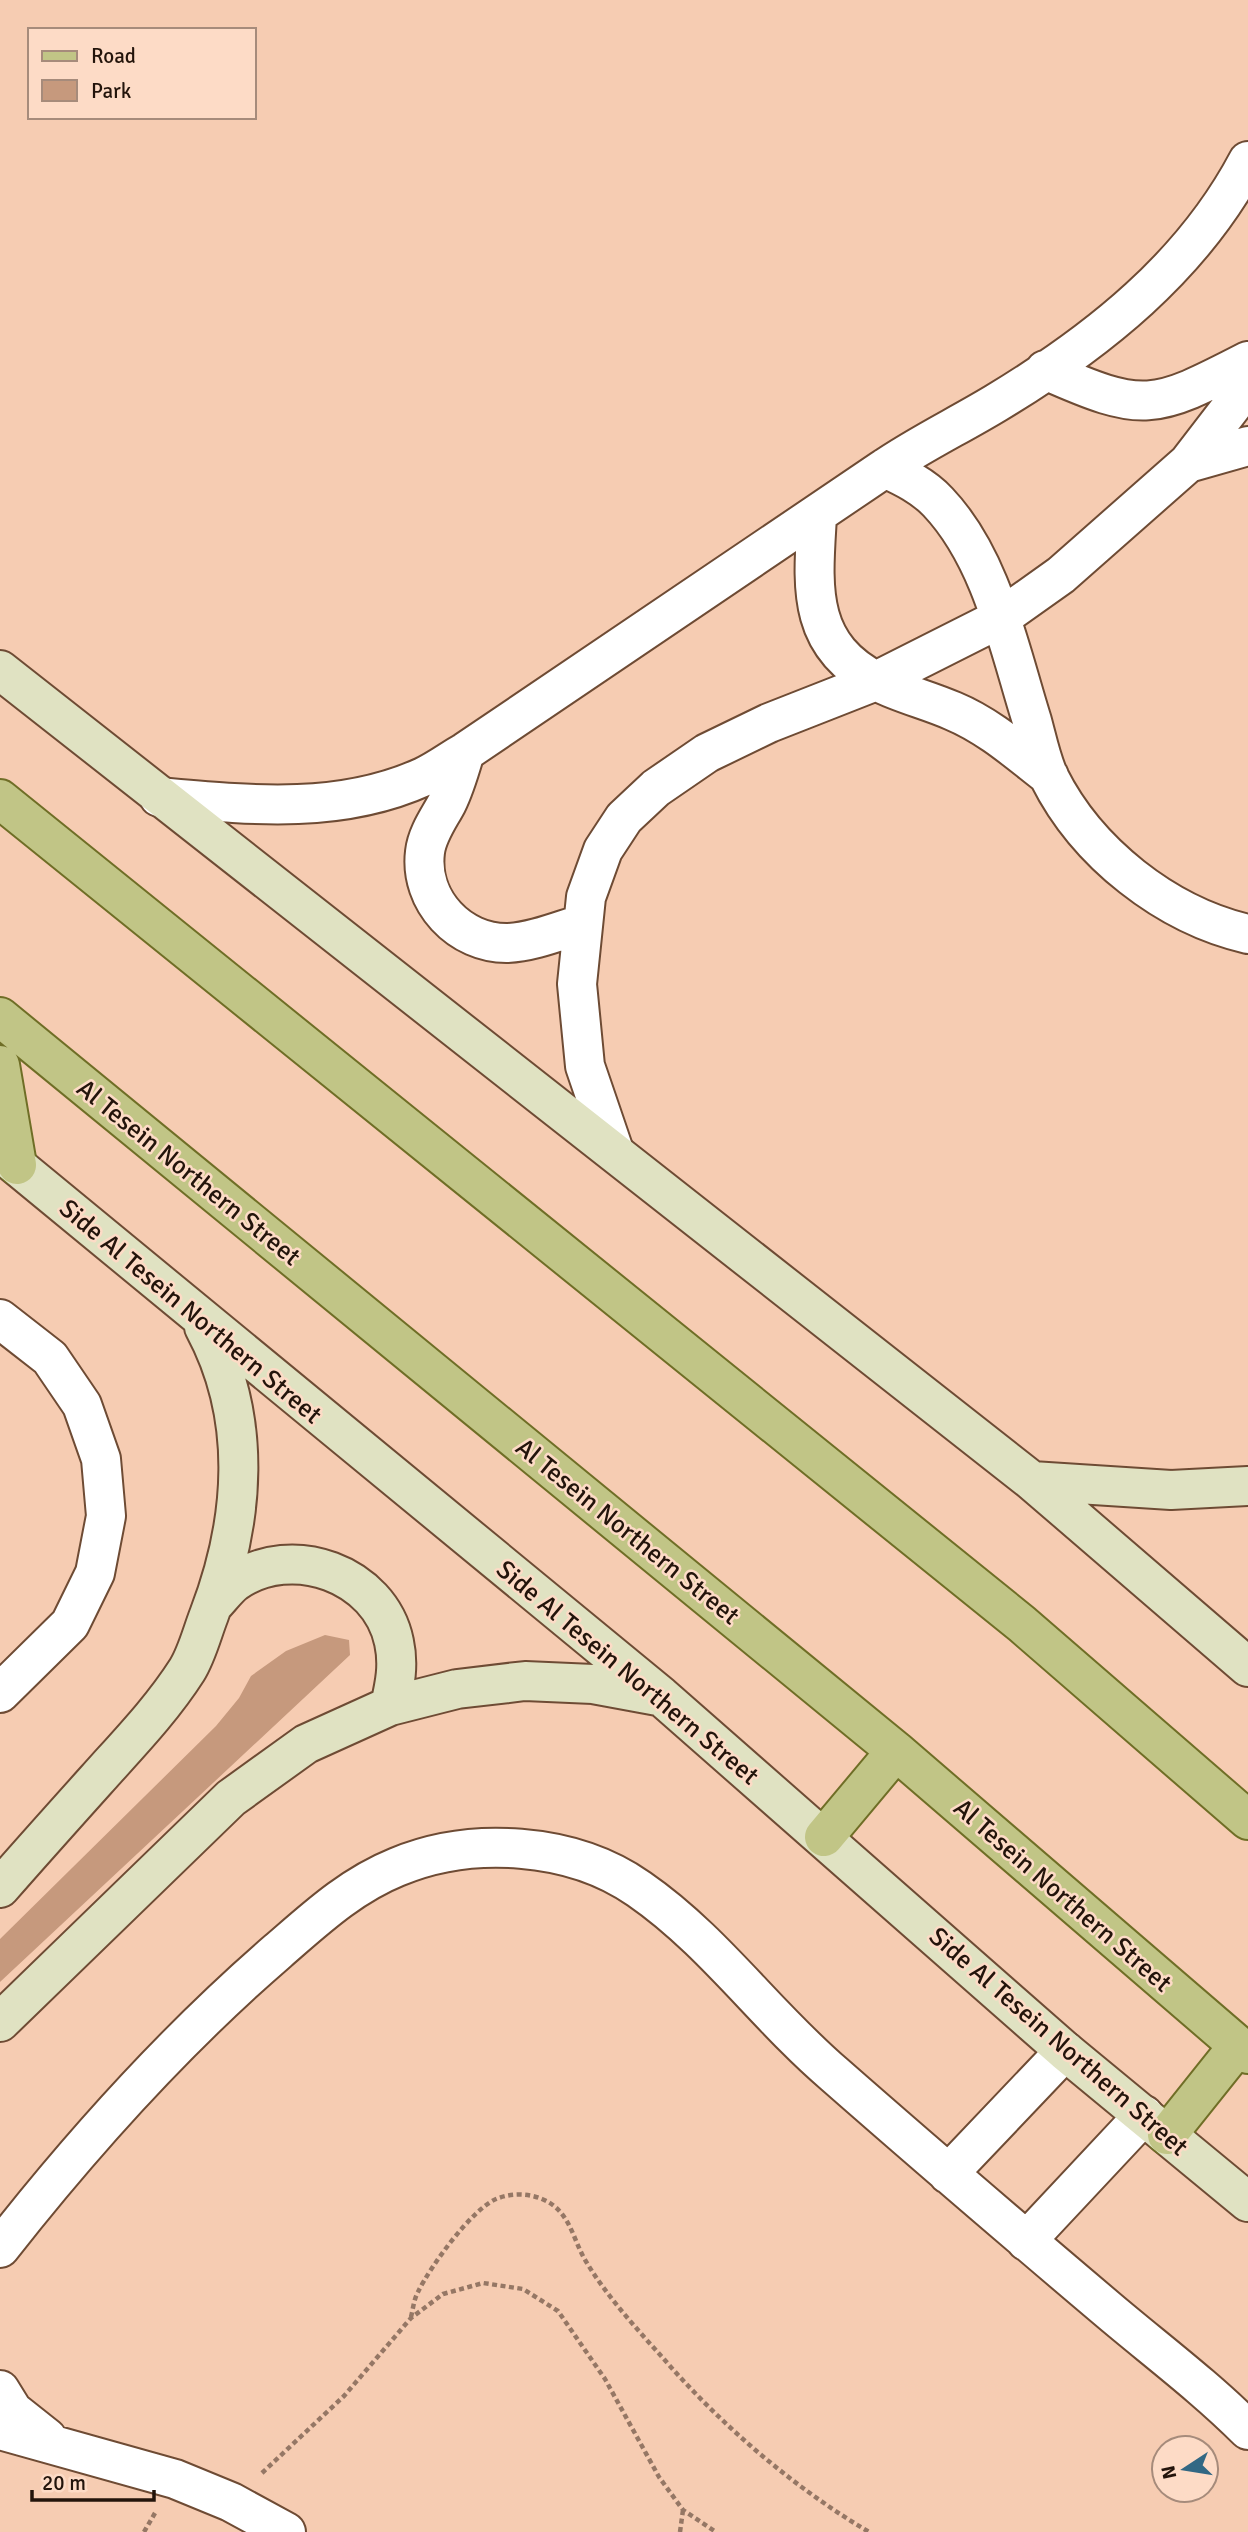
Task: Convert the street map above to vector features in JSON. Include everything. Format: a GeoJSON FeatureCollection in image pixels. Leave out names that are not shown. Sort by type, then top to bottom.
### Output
{"type":"FeatureCollection","features":[{"type":"Feature","properties":{"kind":"main road"},"geometry":{"type":"LineString","coordinates":[[0,799],[1022,1624],[1248,1820]]}},
{"type":"Feature","properties":{"kind":"main road","name":"Al Tesein Northern Street"},"geometry":{"type":"LineString","coordinates":[[0,1017],[896,1751],[1243,2050]]}},
{"type":"Feature","properties":{"kind":"main road"},"geometry":{"type":"LineString","coordinates":[[0,1065],[8,1159]]}},
{"type":"Feature","properties":{"kind":"main road"},"geometry":{"type":"LineString","coordinates":[[824,1837],[896,1751]]}},
{"type":"Feature","properties":{"kind":"main road"},"geometry":{"type":"LineString","coordinates":[[1155,2125],[1243,2050]]}},
{"type":"Feature","properties":{"kind":"street"},"geometry":{"type":"LineString","coordinates":[[159,797],[265,806],[299,806],[343,800],[424,777],[885,468],[998,402],[1129,310],[1169,271],[1204,229],[1248,161]]}},
{"type":"Feature","properties":{"kind":"street"},"geometry":{"type":"LineString","coordinates":[[1045,370],[1100,394],[1136,402],[1161,400],[1186,392],[1248,360]]}},
{"type":"Feature","properties":{"kind":"street"},"geometry":{"type":"LineString","coordinates":[[614,1151],[591,1090],[579,1025],[577,985],[586,897],[603,850],[624,818],[656,788],[707,753],[876,681],[999,619],[1061,575],[1188,463],[1248,385]]}},
{"type":"Feature","properties":{"kind":"street"},"geometry":{"type":"LineString","coordinates":[[1188,463],[1248,446]]}},
{"type":"Feature","properties":{"kind":"street"},"geometry":{"type":"LineString","coordinates":[[885,468],[916,482],[939,502],[981,567],[1049,776]]}},
{"type":"Feature","properties":{"kind":"street"},"geometry":{"type":"LineString","coordinates":[[817,516],[813,587],[818,614],[841,656],[876,681],[975,722],[999,736],[1049,776],[1101,848],[1144,887],[1183,911],[1226,929],[1248,934]]}},
{"type":"Feature","properties":{"kind":"street"},"geometry":{"type":"LineString","coordinates":[[0,670],[1032,1480],[1248,1667]]}},
{"type":"Feature","properties":{"kind":"street"},"geometry":{"type":"LineString","coordinates":[[465,752],[453,789],[425,850],[425,874],[441,912],[473,936],[491,942],[512,943],[582,924]]}},
{"type":"Feature","properties":{"kind":"street","name":"Side Al Tesein Northern Street"},"geometry":{"type":"LineString","coordinates":[[8,1159],[199,1319],[661,1696],[1065,2051],[1248,2202]]}},
{"type":"Feature","properties":{"kind":"street"},"geometry":{"type":"LineString","coordinates":[[0,1319],[50,1358],[82,1405],[102,1459],[106,1516],[95,1573],[70,1624],[0,1693]]}},
{"type":"Feature","properties":{"kind":"street"},"geometry":{"type":"LineString","coordinates":[[0,1888],[157,1711],[189,1667],[213,1605],[231,1546],[239,1484],[236,1422],[222,1362],[199,1319]]}},
{"type":"Feature","properties":{"kind":"street"},"geometry":{"type":"LineString","coordinates":[[1032,1480],[1171,1490],[1248,1486]]}},
{"type":"Feature","properties":{"kind":"street"},"geometry":{"type":"LineString","coordinates":[[213,1605],[236,1582],[265,1568],[298,1563],[330,1570],[359,1586],[381,1611],[394,1640],[398,1673],[390,1706]]}},
{"type":"Feature","properties":{"kind":"street"},"geometry":{"type":"LineString","coordinates":[[0,2022],[231,1798],[306,1744],[390,1706],[457,1689],[525,1681],[593,1684],[661,1696]]}},
{"type":"Feature","properties":{"kind":"street"},"geometry":{"type":"LineString","coordinates":[[0,2248],[61,2170],[150,2073],[274,1955],[343,1895],[398,1866],[458,1850],[520,1848],[581,1861],[638,1888],[712,1951],[822,2065],[1248,2430]]}},
{"type":"Feature","properties":{"kind":"street"},"geometry":{"type":"LineString","coordinates":[[948,2174],[1065,2051]]}},
{"type":"Feature","properties":{"kind":"street"},"geometry":{"type":"LineString","coordinates":[[1026,2241],[1155,2125]]}},
{"type":"Feature","properties":{"kind":"street"},"geometry":{"type":"LineString","coordinates":[[0,2390],[13,2411],[51,2442]]}},
{"type":"Feature","properties":{"kind":"street"},"geometry":{"type":"LineString","coordinates":[[0,2430],[51,2442],[175,2479],[231,2502],[286,2532]]}},
{"type":"Feature","properties":{"kind":"path"},"geometry":{"type":"LineString","coordinates":[[411,2318],[416,2294],[428,2273],[476,2213],[495,2199],[519,2193],[543,2199],[562,2213],[584,2257],[622,2310],[700,2397],[757,2450],[808,2490],[869,2532]]}},
{"type":"Feature","properties":{"kind":"path"},"geometry":{"type":"LineString","coordinates":[[231,2502],[344,2396],[411,2318],[443,2294],[483,2283],[523,2289],[558,2311],[605,2378],[659,2477],[683,2510],[716,2532]]}},
{"type":"Feature","properties":{"kind":"path"},"geometry":{"type":"LineString","coordinates":[[680,2532],[683,2510]]}},
{"type":"Feature","properties":{"kind":"green space"},"geometry":{"type":"Polygon","coordinates":[[[325,1635],[349,1640],[350,1655],[0,1982],[0,1939],[216,1726],[239,1698],[251,1676],[286,1651],[325,1635]]]}}]}
